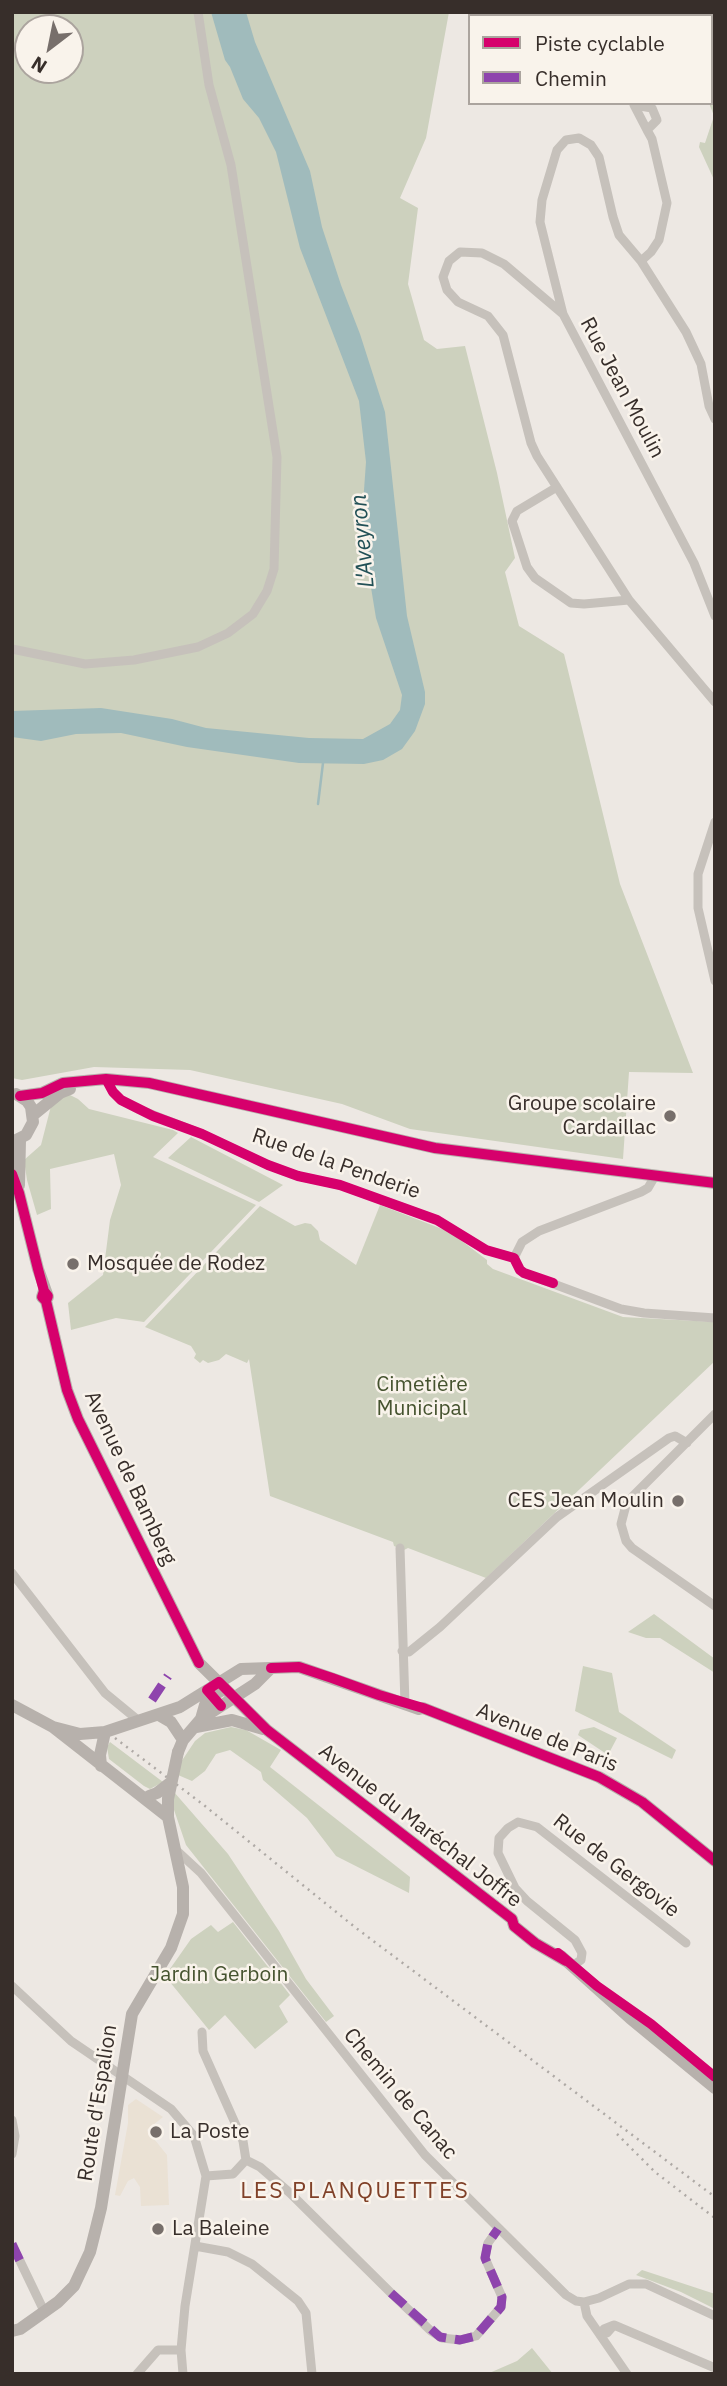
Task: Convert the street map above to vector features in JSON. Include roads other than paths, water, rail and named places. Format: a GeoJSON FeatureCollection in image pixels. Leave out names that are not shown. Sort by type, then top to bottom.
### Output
{"type":"FeatureCollection","features":[{"type":"Feature","properties":{"kind":"main road"},"geometry":{"type":"LineString","coordinates":[[16,1094],[42,1093],[62,1083],[106,1079],[149,1083],[435,1148],[615,1169],[628,1173],[715,1175]]}},
{"type":"Feature","properties":{"kind":"main road"},"geometry":{"type":"LineString","coordinates":[[33,1115],[60,1093],[83,1083]]}},
{"type":"Feature","properties":{"kind":"main road"},"geometry":{"type":"LineString","coordinates":[[16,1094],[31,1107],[33,1115],[30,1129],[16,1141]]}},
{"type":"Feature","properties":{"kind":"main road","name":"Avenue de Bamberg"},"geometry":{"type":"LineString","coordinates":[[16,1141],[19,1193]]}},
{"type":"Feature","properties":{"kind":"main road","name":"Avenue de Bamberg"},"geometry":{"type":"LineString","coordinates":[[12,1174],[67,1390],[78,1419],[203,1667],[220,1693]]}},
{"type":"Feature","properties":{"kind":"main road"},"geometry":{"type":"LineString","coordinates":[[689,1176],[715,1183]]}},
{"type":"Feature","properties":{"kind":"main road"},"geometry":{"type":"LineString","coordinates":[[203,1667],[241,1669]]}},
{"type":"Feature","properties":{"kind":"main road"},"geometry":{"type":"LineString","coordinates":[[146,1796],[157,1793],[170,1783],[180,1746],[220,1693],[266,1667]]}},
{"type":"Feature","properties":{"kind":"main road"},"geometry":{"type":"LineString","coordinates":[[266,1667],[255,1684],[253,1705],[267,1730]]}},
{"type":"Feature","properties":{"kind":"main road","name":"Avenue de Paris"},"geometry":{"type":"LineString","coordinates":[[220,1693],[241,1669],[299,1667],[376,1693],[599,1777],[621,1788],[715,1861]]}},
{"type":"Feature","properties":{"kind":"main road"},"geometry":{"type":"LineString","coordinates":[[53,1727],[80,1734],[105,1732],[255,1684]]}},
{"type":"Feature","properties":{"kind":"main road"},"geometry":{"type":"LineString","coordinates":[[220,1693],[232,1720]]}},
{"type":"Feature","properties":{"kind":"main road","name":"Avenue du Maréchal Joffre"},"geometry":{"type":"LineString","coordinates":[[220,1693],[512,1919],[514,1926],[651,2024],[714,2078]]}},
{"type":"Feature","properties":{"kind":"main road"},"geometry":{"type":"LineString","coordinates":[[12,1705],[53,1727],[101,1760],[168,1817]]}},
{"type":"Feature","properties":{"kind":"main road"},"geometry":{"type":"LineString","coordinates":[[159,1715],[171,1722],[180,1746]]}},
{"type":"Feature","properties":{"kind":"main road"},"geometry":{"type":"LineString","coordinates":[[198,1724],[232,1720],[267,1730]]}},
{"type":"Feature","properties":{"kind":"main road"},"geometry":{"type":"LineString","coordinates":[[101,1760],[105,1732]]}},
{"type":"Feature","properties":{"kind":"main road","name":"Route d'Espalion"},"geometry":{"type":"LineString","coordinates":[[12,2331],[45,2313],[74,2286],[90,2252],[101,2208],[132,2014],[172,1948],[181,1926],[185,1901],[168,1817],[170,1783]]}},
{"type":"Feature","properties":{"kind":"street"},"geometry":{"type":"LineString","coordinates":[[12,649],[85,664],[134,660],[198,647],[228,633],[253,614],[268,591],[274,569],[277,457],[231,165],[209,85],[198,12]]}},
{"type":"Feature","properties":{"kind":"street"},"geometry":{"type":"LineString","coordinates":[[641,261],[659,240],[667,203],[652,139],[647,130]]}},
{"type":"Feature","properties":{"kind":"street"},"geometry":{"type":"LineString","coordinates":[[563,314],[540,222],[542,200],[556,150],[566,140],[579,138],[592,145],[599,157],[619,235],[641,261],[686,332],[701,364],[709,406],[715,419]]}},
{"type":"Feature","properties":{"kind":"street","name":"Rue Jean Moulin"},"geometry":{"type":"LineString","coordinates":[[557,487],[531,443],[503,335],[488,316],[458,302],[447,290],[443,277],[449,261],[460,252],[482,253],[504,264],[563,314],[694,563],[715,617]]}},
{"type":"Feature","properties":{"kind":"street"},"geometry":{"type":"LineString","coordinates":[[629,600],[571,603],[535,578],[527,567],[512,521],[517,512],[557,487],[629,600],[715,702]]}},
{"type":"Feature","properties":{"kind":"street"},"geometry":{"type":"LineString","coordinates":[[715,822],[698,874],[698,908],[715,981]]}},
{"type":"Feature","properties":{"kind":"street","name":"Rue de la Penderie"},"geometry":{"type":"LineString","coordinates":[[106,1079],[121,1100],[153,1116],[202,1134],[298,1176],[340,1185],[437,1220],[486,1250],[514,1258],[524,1273],[621,1309],[715,1318]]}},
{"type":"Feature","properties":{"kind":"street"},"geometry":{"type":"LineString","coordinates":[[514,1258],[522,1242],[539,1231],[641,1192],[648,1188],[655,1173]]}},
{"type":"Feature","properties":{"kind":"street"},"geometry":{"type":"LineString","coordinates":[[715,1414],[629,1501],[622,1516],[623,1532],[632,1548],[715,1606]]}},
{"type":"Feature","properties":{"kind":"street"},"geometry":{"type":"LineString","coordinates":[[402,1651],[409,1652],[440,1628],[557,1517],[669,1438],[675,1436],[687,1443]]}},
{"type":"Feature","properties":{"kind":"street"},"geometry":{"type":"LineString","coordinates":[[400,1548],[405,1704]]}},
{"type":"Feature","properties":{"kind":"street"},"geometry":{"type":"LineString","coordinates":[[12,1573],[105,1693],[136,1722]]}},
{"type":"Feature","properties":{"kind":"street","name":"Rue de Gergovie"},"geometry":{"type":"LineString","coordinates":[[569,1964],[581,1960],[582,1953],[575,1940],[515,1888],[498,1853],[499,1838],[518,1822],[537,1827],[687,1943]]}},
{"type":"Feature","properties":{"kind":"street","name":"Chemin de Canac"},"geometry":{"type":"LineString","coordinates":[[175,1849],[201,1873],[425,2155],[566,2295],[584,2302]]}},
{"type":"Feature","properties":{"kind":"street"},"geometry":{"type":"LineString","coordinates":[[180,1871],[201,1873]]}},
{"type":"Feature","properties":{"kind":"street"},"geometry":{"type":"LineString","coordinates":[[12,1986],[71,2041],[171,2109],[194,2136],[206,2176],[185,2306],[181,2350],[183,2374]]}},
{"type":"Feature","properties":{"kind":"street"},"geometry":{"type":"LineString","coordinates":[[202,2032],[203,2051],[243,2141],[246,2160]]}},
{"type":"Feature","properties":{"kind":"street"},"geometry":{"type":"LineString","coordinates":[[12,2120],[15,2136],[12,2154]]}},
{"type":"Feature","properties":{"kind":"street"},"geometry":{"type":"LineString","coordinates":[[206,2176],[233,2174],[246,2160]]}},
{"type":"Feature","properties":{"kind":"street"},"geometry":{"type":"LineString","coordinates":[[246,2160],[260,2167],[290,2193],[391,2293],[440,2337],[460,2340],[475,2336],[501,2307],[502,2297],[485,2258],[488,2243],[498,2229]]}},
{"type":"Feature","properties":{"kind":"street"},"geometry":{"type":"LineString","coordinates":[[195,2246],[228,2252],[252,2264],[298,2301],[306,2313],[312,2374]]}},
{"type":"Feature","properties":{"kind":"street"},"geometry":{"type":"LineString","coordinates":[[20,2261],[45,2313]]}},
{"type":"Feature","properties":{"kind":"street"},"geometry":{"type":"LineString","coordinates":[[627,2374],[587,2316],[584,2302],[629,2284],[646,2284],[715,2316]]}},
{"type":"Feature","properties":{"kind":"street"},"geometry":{"type":"LineString","coordinates":[[600,2335],[607,2333],[614,2325],[715,2368]]}},
{"type":"Feature","properties":{"kind":"street"},"geometry":{"type":"LineString","coordinates":[[137,2374],[158,2350],[181,2350]]}},
{"type":"Feature","properties":{"kind":"water","name":"L'Aveyron"},"geometry":{"type":"Polygon","coordinates":[[[211,12],[246,12],[255,42],[310,171],[322,227],[385,412],[407,616],[425,692],[425,704],[415,731],[402,749],[383,760],[364,764],[299,763],[187,747],[121,733],[76,734],[41,741],[12,737],[12,711],[101,708],[172,719],[206,728],[309,738],[363,739],[390,724],[400,710],[402,695],[376,618],[366,557],[360,546],[366,462],[359,401],[300,248],[276,152],[259,118],[243,99],[225,60],[211,12]]]}},
{"type":"Feature","properties":{"kind":"waterway"},"geometry":{"type":"LineString","coordinates":[[318,804],[323,763]]}},
{"type":"Feature","properties":{"kind":"railway"},"geometry":{"type":"LineString","coordinates":[[115,1738],[205,1806],[356,1928],[715,2197]]}},
{"type":"Feature","properties":{"kind":"railway"},"geometry":{"type":"LineString","coordinates":[[617,2134],[655,2172],[715,2218]]}},
{"type":"Feature","properties":{"kind":"place","name":"Groupe scolaire Cardaillac"},"geometry":{"type":"Point","coordinates":[670,1116]}},
{"type":"Feature","properties":{"kind":"place","name":"Mosquée de Rodez"},"geometry":{"type":"Point","coordinates":[73,1264]}},
{"type":"Feature","properties":{"kind":"place","name":"CES Jean Moulin"},"geometry":{"type":"Point","coordinates":[678,1501]}},
{"type":"Feature","properties":{"kind":"place","name":"La Poste"},"geometry":{"type":"Point","coordinates":[156,2132]}},
{"type":"Feature","properties":{"kind":"place","name":"La Baleine"},"geometry":{"type":"Point","coordinates":[158,2229]}},
{"type":"Feature","properties":{"kind":"district","name":"LES PLANQUETTES"},"geometry":{"type":"Point","coordinates":[355,2191]}},
{"type":"Feature","properties":{"kind":"park label","name":"Cimetière Municipal"},"geometry":{"type":"Point","coordinates":[422,1397]}},
{"type":"Feature","properties":{"kind":"park label","name":"Jardin Gerboin"},"geometry":{"type":"Point","coordinates":[219,1975]}}]}
